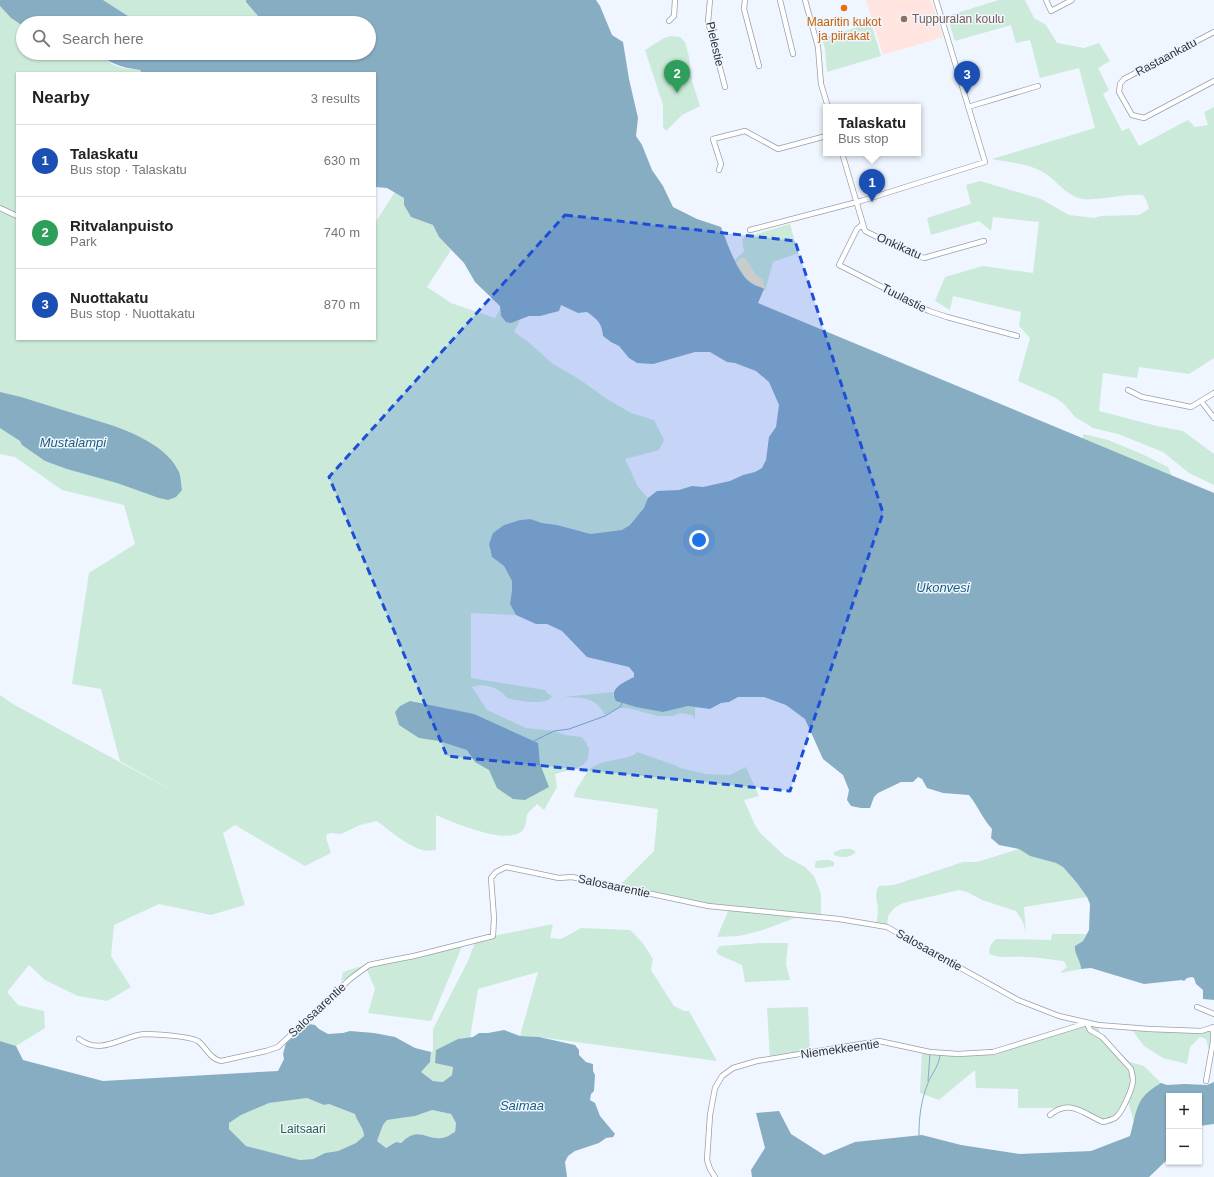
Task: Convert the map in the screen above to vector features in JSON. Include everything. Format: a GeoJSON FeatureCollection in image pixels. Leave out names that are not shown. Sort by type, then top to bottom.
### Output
{"type":"FeatureCollection","features":[{"type":"Feature","properties":{"kind":"street"},"geometry":{"type":"LineString","coordinates":[[669,21],[674,16],[675,0]]}},
{"type":"Feature","properties":{"kind":"street","name":"Pielestie"},"geometry":{"type":"LineString","coordinates":[[710,0],[708,22],[725,86]]}},
{"type":"Feature","properties":{"kind":"street"},"geometry":{"type":"LineString","coordinates":[[745,0],[744,9],[759,66]]}},
{"type":"Feature","properties":{"kind":"street"},"geometry":{"type":"LineString","coordinates":[[780,0],[793,54]]}},
{"type":"Feature","properties":{"kind":"street"},"geometry":{"type":"LineString","coordinates":[[805,0],[818,47],[821,84],[827,104]]}},
{"type":"Feature","properties":{"kind":"street"},"geometry":{"type":"LineString","coordinates":[[750,230],[857,202],[985,162],[936,0]]}},
{"type":"Feature","properties":{"kind":"street"},"geometry":{"type":"LineString","coordinates":[[1046,0],[1051,11],[1072,0]]}},
{"type":"Feature","properties":{"kind":"street","name":"Rastaankatu"},"geometry":{"type":"LineString","coordinates":[[1214,32],[1124,79],[1120,84],[1119,92],[1132,115],[1144,118],[1214,81]]}},
{"type":"Feature","properties":{"kind":"street"},"geometry":{"type":"LineString","coordinates":[[968,107],[1038,86]]}},
{"type":"Feature","properties":{"kind":"street"},"geometry":{"type":"LineString","coordinates":[[719,170],[721,164],[713,139],[744,131],[778,150],[823,137]]}},
{"type":"Feature","properties":{"kind":"street"},"geometry":{"type":"LineString","coordinates":[[843,156],[863,224]]}},
{"type":"Feature","properties":{"kind":"street"},"geometry":{"type":"LineString","coordinates":[[0,208],[16,216]]}},
{"type":"Feature","properties":{"kind":"street","name":"Onkikatu"},"geometry":{"type":"LineString","coordinates":[[863,224],[865,231],[912,254],[924,258],[984,241]]}},
{"type":"Feature","properties":{"kind":"street","name":"Tuulastie"},"geometry":{"type":"LineString","coordinates":[[863,224],[857,229],[839,265],[929,311],[947,318],[1017,336]]}},
{"type":"Feature","properties":{"kind":"street"},"geometry":{"type":"LineString","coordinates":[[1128,390],[1142,397],[1191,407],[1214,393]]}},
{"type":"Feature","properties":{"kind":"street"},"geometry":{"type":"LineString","coordinates":[[1201,401],[1214,418]]}},
{"type":"Feature","properties":{"kind":"street","name":"Salosaarentie"},"geometry":{"type":"LineString","coordinates":[[79,1039],[88,1044],[102,1046],[111,1045],[136,1035],[145,1034],[186,1037],[199,1042],[213,1058],[220,1061],[270,1050],[282,1044],[302,1023],[350,979],[370,966],[475,942],[493,936],[494,918],[492,878],[496,872],[506,867],[559,878],[572,877],[708,906],[839,919],[887,927],[1018,1000],[1059,1016],[1098,1025],[1201,1031],[1213,1027]]}},
{"type":"Feature","properties":{"kind":"street"},"geometry":{"type":"LineString","coordinates":[[1197,1007],[1214,1014]]}},
{"type":"Feature","properties":{"kind":"street"},"geometry":{"type":"LineString","coordinates":[[1050,1115],[1059,1109],[1067,1108],[1084,1112],[1103,1122],[1109,1121],[1120,1112],[1130,1092],[1133,1082],[1133,1075],[1130,1069],[1102,1037],[1090,1030],[1087,1022]]}},
{"type":"Feature","properties":{"kind":"street","name":"Niemekkeentie"},"geometry":{"type":"LineString","coordinates":[[716,1177],[710,1170],[707,1160],[710,1115],[715,1088],[722,1076],[733,1068],[757,1061],[879,1041],[924,1051],[958,1054],[993,1052],[1087,1022]]}},
{"type":"Feature","properties":{"kind":"street"},"geometry":{"type":"LineString","coordinates":[[1206,1081],[1213,1027]]}},
{"type":"Feature","properties":{"kind":"highlighted area"},"geometry":{"type":"Polygon","coordinates":[[[565,215],[795,241],[883,513],[790,791],[447,756],[329,477],[565,215]]]}},
{"type":"Feature","properties":{"kind":"shaded area","name":"Tuppuralan koulu"},"geometry":{"type":"Polygon","coordinates":[[[866,0],[931,0],[943,37],[883,55],[866,0]]]}},
{"type":"Feature","properties":{"kind":"green space"},"geometry":{"type":"Polygon","coordinates":[[[103,0],[246,0],[258,16],[128,16],[103,0]]]}},
{"type":"Feature","properties":{"kind":"green space"},"geometry":{"type":"Polygon","coordinates":[[[999,0],[1025,0],[1034,18],[1046,25],[1057,43],[1084,48],[1099,43],[1110,61],[1098,68],[1109,90],[1103,94],[1122,131],[1129,128],[1139,146],[1188,120],[1195,127],[1208,125],[1204,112],[1214,107],[1214,358],[1189,374],[1139,367],[1137,378],[1103,373],[1099,411],[1183,431],[1214,454],[1214,485],[1189,473],[1163,452],[1118,434],[1093,428],[1075,417],[1065,405],[1056,398],[1018,381],[1030,338],[1019,326],[1021,312],[953,296],[950,310],[935,301],[945,277],[983,266],[1033,273],[1039,222],[993,217],[991,231],[979,221],[931,235],[927,218],[971,204],[966,185],[980,181],[1041,199],[1069,215],[1094,218],[1101,216],[1139,215],[1149,209],[1143,195],[1082,199],[1070,194],[1045,173],[1039,170],[1022,164],[992,159],[1095,128],[1079,68],[1040,78],[1030,40],[1016,43],[1011,25],[955,41],[947,16],[999,0]]]}},
{"type":"Feature","properties":{"kind":"green space"},"geometry":{"type":"Polygon","coordinates":[[[0,6],[16,21],[16,60],[106,60],[122,68],[140,70],[141,72],[16,72],[16,340],[376,340],[376,221],[395,192],[404,198],[404,205],[411,217],[433,225],[439,237],[451,250],[427,287],[451,303],[495,318],[500,309],[504,320],[512,322],[520,320],[514,332],[526,340],[553,364],[631,413],[654,420],[664,440],[659,450],[625,459],[638,487],[648,498],[661,493],[674,503],[681,500],[682,506],[670,513],[661,511],[660,521],[653,525],[648,523],[646,527],[649,538],[656,543],[657,547],[660,549],[658,549],[657,553],[654,551],[650,556],[656,563],[653,568],[649,567],[648,570],[651,573],[650,581],[642,582],[639,588],[632,593],[625,590],[610,593],[600,591],[588,583],[581,571],[575,546],[577,534],[580,535],[588,533],[530,519],[520,520],[504,525],[493,534],[489,544],[492,557],[504,566],[512,581],[510,604],[516,615],[471,613],[471,678],[545,690],[552,696],[544,701],[524,701],[507,698],[500,691],[491,687],[482,685],[472,687],[487,710],[526,728],[554,731],[565,735],[581,737],[586,742],[589,749],[588,759],[583,765],[555,774],[557,787],[544,810],[537,804],[528,813],[523,830],[516,835],[493,835],[480,832],[436,815],[436,850],[426,851],[407,843],[377,821],[360,825],[341,834],[327,834],[326,838],[331,853],[305,866],[235,825],[223,833],[245,905],[211,915],[159,904],[114,925],[111,956],[131,987],[107,1001],[78,996],[45,980],[29,965],[7,992],[18,1005],[44,1011],[45,1028],[16,1046],[0,1041],[0,695],[13,704],[182,796],[120,761],[101,689],[72,684],[89,573],[135,544],[124,505],[62,490],[15,457],[0,454],[0,6]]]}},
{"type":"Feature","properties":{"kind":"green space"},"geometry":{"type":"Polygon","coordinates":[[[871,23],[881,56],[827,72],[825,49],[822,38],[871,23]]]}},
{"type":"Feature","properties":{"kind":"green space"},"geometry":{"type":"Polygon","coordinates":[[[670,36],[680,37],[685,42],[689,57],[692,81],[700,106],[682,115],[666,131],[663,127],[663,105],[645,50],[670,36]]]}},
{"type":"Feature","properties":{"kind":"green space"},"geometry":{"type":"Polygon","coordinates":[[[790,224],[798,253],[773,262],[765,291],[749,281],[734,260],[744,252],[743,238],[790,224]]]}},
{"type":"Feature","properties":{"kind":"green space"},"geometry":{"type":"Polygon","coordinates":[[[1083,434],[1108,440],[1168,467],[1173,479],[1083,443],[1083,434]]]}},
{"type":"Feature","properties":{"kind":"green space"},"geometry":{"type":"Polygon","coordinates":[[[614,692],[613,696],[663,712],[688,706],[695,707],[695,719],[692,715],[680,713],[673,716],[658,716],[628,708],[619,708],[605,715],[597,704],[592,701],[582,698],[563,697],[614,692]]]}},
{"type":"Feature","properties":{"kind":"green space"},"geometry":{"type":"Polygon","coordinates":[[[637,752],[680,768],[706,774],[730,775],[746,767],[759,796],[744,800],[755,825],[761,834],[785,856],[805,867],[814,876],[821,894],[821,920],[795,918],[763,930],[739,936],[717,937],[729,909],[618,887],[654,851],[658,809],[574,797],[577,788],[586,774],[594,766],[607,761],[629,757],[637,752]]]}},
{"type":"Feature","properties":{"kind":"green space"},"geometry":{"type":"Polygon","coordinates":[[[843,849],[851,849],[856,852],[845,857],[834,855],[834,852],[843,849]]]}},
{"type":"Feature","properties":{"kind":"green space"},"geometry":{"type":"Polygon","coordinates":[[[1019,849],[1030,856],[1056,863],[1063,867],[1087,897],[1024,907],[1026,933],[1023,922],[1016,911],[982,900],[967,892],[959,890],[903,903],[894,908],[888,916],[887,927],[876,925],[878,908],[876,894],[879,886],[894,885],[963,862],[977,862],[1019,849]]]}},
{"type":"Feature","properties":{"kind":"green space"},"geometry":{"type":"Polygon","coordinates":[[[822,860],[834,862],[834,866],[815,868],[816,861],[822,860]]]}},
{"type":"Feature","properties":{"kind":"green space"},"geometry":{"type":"Polygon","coordinates":[[[553,924],[550,938],[561,939],[581,928],[630,930],[642,942],[653,959],[651,970],[674,1006],[684,1011],[689,1011],[717,1061],[539,1037],[520,1036],[538,972],[478,989],[470,1038],[458,1039],[444,1065],[453,1067],[452,1075],[444,1082],[433,1081],[420,1072],[430,1062],[431,1052],[433,1051],[433,1029],[468,961],[475,942],[493,936],[553,924]]]}},
{"type":"Feature","properties":{"kind":"green space"},"geometry":{"type":"Polygon","coordinates":[[[1052,934],[1086,934],[1083,941],[1075,946],[1081,969],[1060,973],[1067,967],[1064,961],[1031,957],[1002,957],[989,954],[990,946],[996,939],[1051,940],[1052,934]]]}},
{"type":"Feature","properties":{"kind":"green space"},"geometry":{"type":"Polygon","coordinates":[[[788,943],[786,964],[790,980],[745,982],[742,965],[719,955],[716,951],[720,946],[788,943]]]}},
{"type":"Feature","properties":{"kind":"green space"},"geometry":{"type":"Polygon","coordinates":[[[463,944],[431,1021],[368,1013],[375,989],[367,970],[341,981],[343,972],[355,968],[463,944]]]}},
{"type":"Feature","properties":{"kind":"green space"},"geometry":{"type":"Polygon","coordinates":[[[808,1007],[810,1052],[770,1059],[767,1008],[808,1007]]]}},
{"type":"Feature","properties":{"kind":"green space"},"geometry":{"type":"Polygon","coordinates":[[[1087,1023],[1098,1025],[1100,1034],[1130,1062],[1144,1066],[1161,1083],[1150,1091],[1143,1099],[1134,1122],[1127,1098],[1115,1117],[1103,1122],[1092,1116],[1067,1108],[1018,1108],[1018,1089],[976,1088],[975,1070],[939,1100],[920,1093],[922,1051],[982,1053],[1087,1023]]]}},
{"type":"Feature","properties":{"kind":"green space"},"geometry":{"type":"Polygon","coordinates":[[[1130,1027],[1213,1031],[1211,1057],[1206,1039],[1200,1037],[1190,1047],[1187,1064],[1163,1058],[1144,1046],[1130,1027]]]}},
{"type":"Feature","properties":{"kind":"green space","name":"Laitsaari"},"geometry":{"type":"Polygon","coordinates":[[[307,1098],[324,1105],[329,1104],[355,1114],[363,1130],[364,1136],[356,1143],[338,1151],[325,1153],[313,1159],[300,1160],[246,1146],[229,1129],[229,1123],[241,1115],[269,1103],[307,1098]]]}},
{"type":"Feature","properties":{"kind":"green space"},"geometry":{"type":"Polygon","coordinates":[[[432,1110],[451,1114],[456,1123],[455,1132],[446,1137],[439,1138],[419,1134],[413,1135],[401,1143],[396,1142],[386,1148],[377,1141],[383,1125],[387,1120],[415,1116],[432,1110]]]}},
{"type":"Feature","properties":{"kind":"sand"},"geometry":{"type":"Polygon","coordinates":[[[741,258],[745,258],[756,275],[764,280],[764,290],[750,282],[744,275],[736,263],[741,258]]]}},
{"type":"Feature","properties":{"kind":"water"},"geometry":{"type":"Polygon","coordinates":[[[0,0],[103,0],[128,16],[16,16],[16,21],[0,6],[0,0]]]}},
{"type":"Feature","properties":{"kind":"water","name":"Ukonvesi"},"geometry":{"type":"Polygon","coordinates":[[[246,0],[596,0],[612,35],[623,42],[629,79],[638,118],[636,136],[642,145],[652,170],[663,186],[673,207],[697,219],[721,227],[733,257],[745,278],[764,289],[758,303],[1214,493],[1214,1000],[1203,999],[1203,990],[1196,984],[1194,978],[1192,977],[1187,978],[1184,981],[1144,984],[1091,968],[1081,969],[1075,946],[1083,941],[1089,930],[1090,904],[1087,897],[1063,867],[1056,863],[1030,856],[1019,849],[999,845],[991,838],[992,829],[985,821],[969,795],[943,793],[927,788],[922,779],[918,777],[913,782],[901,782],[878,793],[874,797],[870,808],[851,806],[847,800],[849,790],[843,775],[823,759],[805,719],[786,705],[764,697],[738,697],[710,709],[688,706],[663,712],[636,707],[616,701],[614,692],[616,689],[622,683],[634,677],[634,673],[629,667],[587,657],[562,631],[547,624],[536,624],[516,615],[510,604],[512,581],[504,566],[492,557],[489,544],[493,533],[504,525],[520,520],[530,519],[591,534],[622,530],[630,525],[644,508],[648,498],[657,491],[679,490],[692,486],[703,487],[730,481],[743,475],[755,472],[762,468],[766,460],[769,437],[776,427],[779,405],[769,382],[756,371],[735,363],[727,362],[710,352],[695,352],[653,364],[637,363],[629,358],[619,346],[603,336],[600,325],[591,315],[587,312],[578,313],[561,305],[559,311],[540,316],[529,316],[511,323],[506,322],[501,316],[500,306],[475,282],[464,263],[439,237],[433,225],[411,217],[404,205],[404,198],[387,188],[376,187],[376,72],[141,72],[140,70],[127,68],[107,60],[376,60],[376,16],[258,16],[246,0]]]}},
{"type":"Feature","properties":{"kind":"water","name":"Mustalampi"},"geometry":{"type":"Polygon","coordinates":[[[0,392],[21,397],[114,426],[142,438],[160,449],[168,456],[180,474],[182,490],[176,497],[168,500],[45,461],[22,445],[20,441],[0,428],[0,392]]]}},
{"type":"Feature","properties":{"kind":"water"},"geometry":{"type":"Polygon","coordinates":[[[410,701],[474,714],[538,743],[540,764],[549,787],[525,800],[513,799],[497,788],[489,770],[475,762],[467,750],[439,741],[419,738],[399,725],[395,712],[400,706],[410,701]]]}},
{"type":"Feature","properties":{"kind":"water","name":"Saimaa"},"geometry":{"type":"Polygon","coordinates":[[[309,1024],[315,1025],[328,1034],[350,1031],[395,1037],[415,1048],[431,1052],[430,1062],[421,1072],[433,1081],[443,1082],[452,1075],[453,1067],[435,1063],[436,1050],[458,1039],[473,1037],[479,1033],[504,1030],[520,1036],[539,1037],[575,1045],[579,1050],[579,1055],[586,1062],[593,1064],[593,1071],[595,1075],[594,1091],[591,1094],[590,1100],[595,1103],[600,1116],[615,1134],[613,1137],[606,1138],[599,1143],[575,1151],[568,1156],[565,1162],[567,1177],[0,1177],[0,1041],[16,1046],[23,1060],[103,1081],[278,1071],[284,1059],[283,1054],[286,1043],[309,1024]],[[307,1098],[269,1103],[241,1115],[229,1123],[229,1129],[246,1146],[300,1160],[313,1159],[325,1153],[338,1151],[356,1143],[364,1136],[363,1130],[355,1114],[329,1104],[324,1105],[307,1098]],[[432,1110],[415,1116],[387,1120],[383,1125],[377,1141],[386,1148],[396,1142],[401,1143],[413,1135],[419,1134],[439,1138],[446,1137],[455,1132],[456,1123],[451,1114],[432,1110]]]}},
{"type":"Feature","properties":{"kind":"water"},"geometry":{"type":"Polygon","coordinates":[[[1214,1082],[1214,1124],[1202,1126],[1202,1093],[1166,1093],[1166,1161],[1149,1177],[752,1177],[751,1170],[765,1148],[756,1113],[779,1111],[791,1134],[824,1155],[855,1142],[922,1135],[961,1145],[1020,1154],[1091,1151],[1130,1136],[1135,1114],[1140,1102],[1152,1089],[1161,1083],[1167,1085],[1207,1085],[1214,1082]]]}},
{"type":"Feature","properties":{"kind":"waterway"},"geometry":{"type":"LineString","coordinates":[[534,741],[554,731],[569,729],[605,716],[620,707],[622,703]]}},
{"type":"Feature","properties":{"kind":"waterway"},"geometry":{"type":"LineString","coordinates":[[928,1081],[930,1054]]}},
{"type":"Feature","properties":{"kind":"waterway"},"geometry":{"type":"LineString","coordinates":[[919,1135],[922,1102],[940,1055]]}},
{"type":"Feature","properties":{"kind":"place","name":"Maaritin kukot ja piirakat"},"geometry":{"type":"Point","coordinates":[844,8]}},
{"type":"Feature","properties":{"kind":"place","name":"Tuppuralan koulu"},"geometry":{"type":"Point","coordinates":[904,19]}},
{"type":"Feature","properties":{"kind":"place","name":"Ritvalanpuisto"},"geometry":{"type":"Point","coordinates":[677,93]}},
{"type":"Feature","properties":{"kind":"place","name":"Nuottakatu"},"geometry":{"type":"Point","coordinates":[967,94]}},
{"type":"Feature","properties":{"kind":"place","name":"Talaskatu"},"geometry":{"type":"Point","coordinates":[872,202]}}]}
